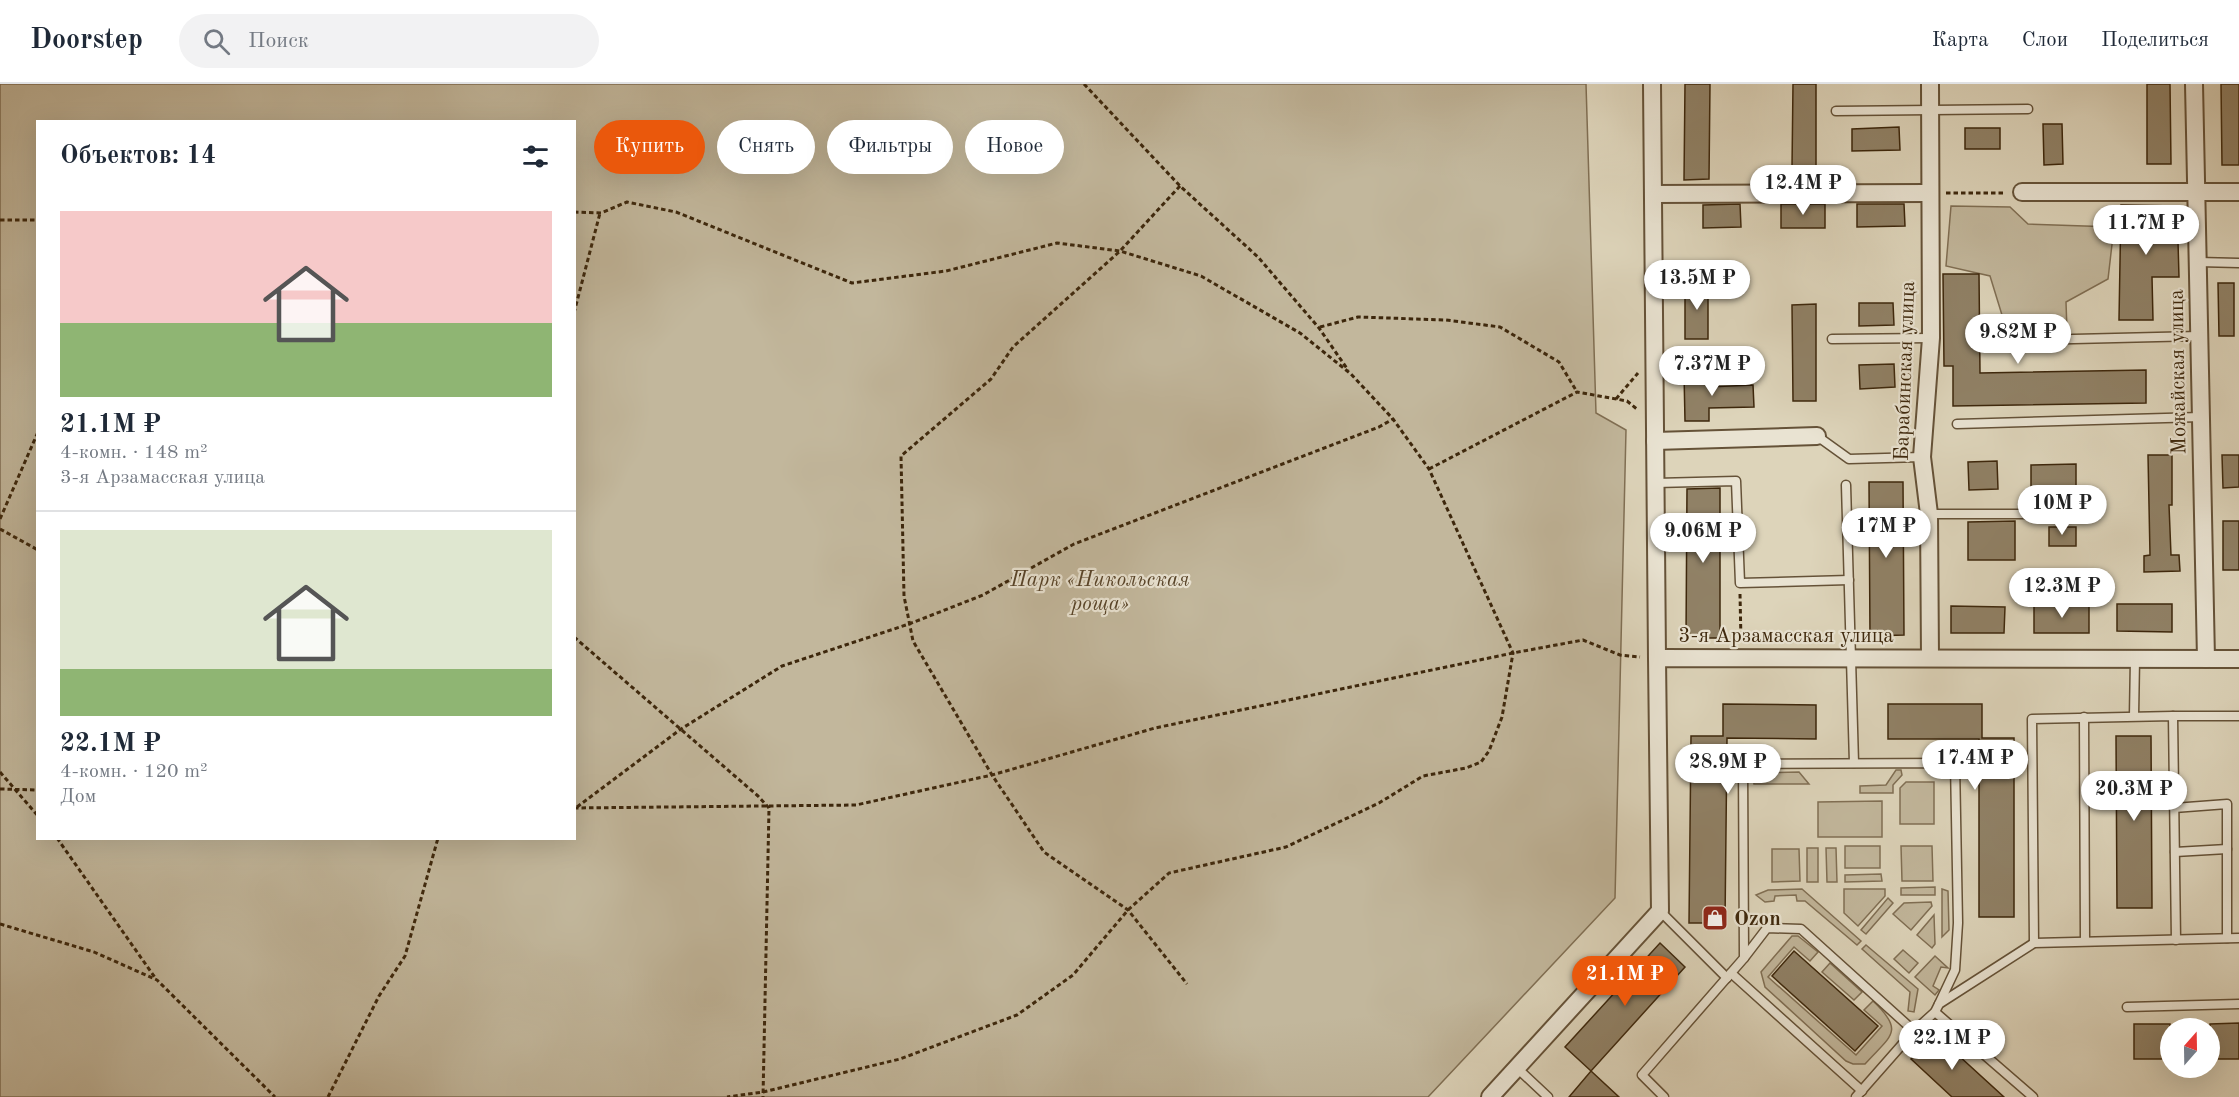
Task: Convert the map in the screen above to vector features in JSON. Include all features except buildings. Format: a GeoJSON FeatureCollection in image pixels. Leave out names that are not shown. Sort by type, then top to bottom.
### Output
{"type":"FeatureCollection","features":[{"type":"Feature","properties":{"kind":"street"},"geometry":{"type":"LineString","coordinates":[[1652,84],[1657,658]]}},
{"type":"Feature","properties":{"kind":"street","name":"Барабинская улица"},"geometry":{"type":"LineString","coordinates":[[1929,658],[1929,514],[1922,457],[1930,338],[1930,84]]}},
{"type":"Feature","properties":{"kind":"street","name":"Можайская улица"},"geometry":{"type":"LineString","coordinates":[[2194,84],[2206,659]]}},
{"type":"Feature","properties":{"kind":"street"},"geometry":{"type":"LineString","coordinates":[[2022,192],[2239,192]]}},
{"type":"Feature","properties":{"kind":"street"},"geometry":{"type":"LineString","coordinates":[[1653,194],[1929,193]]}},
{"type":"Feature","properties":{"kind":"street"},"geometry":{"type":"LineString","coordinates":[[1655,441],[1817,436]]}},
{"type":"Feature","properties":{"kind":"street","name":"3-я Арзамасская улица"},"geometry":{"type":"LineString","coordinates":[[1660,911],[1657,658],[2239,659]]}},
{"type":"Feature","properties":{"kind":"street"},"geometry":{"type":"LineString","coordinates":[[1490,1097],[1660,911]]}},
{"type":"Feature","properties":{"kind":"lane"},"geometry":{"type":"LineString","coordinates":[[1836,111],[2028,109]]}},
{"type":"Feature","properties":{"kind":"lane"},"geometry":{"type":"LineString","coordinates":[[2198,262],[2239,263]]}},
{"type":"Feature","properties":{"kind":"lane"},"geometry":{"type":"LineString","coordinates":[[1995,341],[2199,336]]}},
{"type":"Feature","properties":{"kind":"lane"},"geometry":{"type":"LineString","coordinates":[[1832,339],[1930,338]]}},
{"type":"Feature","properties":{"kind":"lane"},"geometry":{"type":"LineString","coordinates":[[1957,424],[2201,417]]}},
{"type":"Feature","properties":{"kind":"lane"},"geometry":{"type":"LineString","coordinates":[[1817,436],[1850,459],[1922,457]]}},
{"type":"Feature","properties":{"kind":"lane"},"geometry":{"type":"LineString","coordinates":[[1656,483],[1736,481],[1740,583],[1849,580]]}},
{"type":"Feature","properties":{"kind":"lane"},"geometry":{"type":"LineString","coordinates":[[1846,485],[1854,763]]}},
{"type":"Feature","properties":{"kind":"lane"},"geometry":{"type":"LineString","coordinates":[[1929,514],[2025,514]]}},
{"type":"Feature","properties":{"kind":"lane"},"geometry":{"type":"LineString","coordinates":[[2134,716],[2135,659]]}},
{"type":"Feature","properties":{"kind":"lane"},"geometry":{"type":"LineString","coordinates":[[2173,716],[2176,940]]}},
{"type":"Feature","properties":{"kind":"lane"},"geometry":{"type":"LineString","coordinates":[[2034,943],[2032,719],[2239,716]]}},
{"type":"Feature","properties":{"kind":"lane"},"geometry":{"type":"LineString","coordinates":[[2084,717],[2085,941]]}},
{"type":"Feature","properties":{"kind":"lane"},"geometry":{"type":"LineString","coordinates":[[1744,958],[1743,764],[1955,763],[1958,924],[1955,970],[1937,1007]]}},
{"type":"Feature","properties":{"kind":"lane"},"geometry":{"type":"LineString","coordinates":[[2174,808],[2228,804],[2227,938]]}},
{"type":"Feature","properties":{"kind":"lane"},"geometry":{"type":"LineString","coordinates":[[2175,852],[2227,849]]}},
{"type":"Feature","properties":{"kind":"lane"},"geometry":{"type":"LineString","coordinates":[[1660,911],[1858,1095],[1937,1007],[2034,943],[2239,938]]}},
{"type":"Feature","properties":{"kind":"lane"},"geometry":{"type":"LineString","coordinates":[[1664,1097],[1642,1075],[1729,976],[1767,928],[1802,929],[1914,1031]]}},
{"type":"Feature","properties":{"kind":"lane"},"geometry":{"type":"LineString","coordinates":[[2127,1007],[2239,1004]]}},
{"type":"Feature","properties":{"kind":"lane"},"geometry":{"type":"LineString","coordinates":[[1937,1007],[2033,1097]]}},
{"type":"Feature","properties":{"kind":"lane"},"geometry":{"type":"LineString","coordinates":[[1517,1068],[1548,1097]]}},
{"type":"Feature","properties":{"kind":"path"},"geometry":{"type":"LineString","coordinates":[[1084,84],[1180,186],[1258,256],[1320,328],[1351,374]]}},
{"type":"Feature","properties":{"kind":"path"},"geometry":{"type":"LineString","coordinates":[[1180,186],[1120,251],[1012,347],[991,379],[901,456],[904,596],[913,640],[992,775],[1044,852],[1128,910],[1187,984]]}},
{"type":"Feature","properties":{"kind":"path"},"geometry":{"type":"LineString","coordinates":[[1929,193],[2022,192]]}},
{"type":"Feature","properties":{"kind":"path"},"geometry":{"type":"LineString","coordinates":[[576,212],[600,213],[627,202],[676,212],[852,283],[946,271],[1057,243],[1120,251],[1201,276],[1300,333],[1351,374],[1393,419],[1429,469],[1513,652],[1502,717],[1489,751],[1481,762],[1466,768],[1423,776],[1379,803],[1286,847],[1169,873],[1128,910],[1073,975],[1017,1015],[900,1059],[764,1092],[727,1097]]}},
{"type":"Feature","properties":{"kind":"path"},"geometry":{"type":"LineString","coordinates":[[576,305],[600,213]]}},
{"type":"Feature","properties":{"kind":"path"},"geometry":{"type":"LineString","coordinates":[[0,220],[36,220]]}},
{"type":"Feature","properties":{"kind":"path"},"geometry":{"type":"LineString","coordinates":[[1320,328],[1358,317],[1446,320],[1500,327],[1559,362],[1577,392]]}},
{"type":"Feature","properties":{"kind":"path"},"geometry":{"type":"LineString","coordinates":[[1616,399],[1654,355]]}},
{"type":"Feature","properties":{"kind":"path"},"geometry":{"type":"LineString","coordinates":[[1429,469],[1577,392],[1627,401],[1655,422]]}},
{"type":"Feature","properties":{"kind":"path"},"geometry":{"type":"LineString","coordinates":[[576,807],[681,729],[782,666],[909,624],[983,595],[1074,544],[1379,427],[1393,419]]}},
{"type":"Feature","properties":{"kind":"path"},"geometry":{"type":"LineString","coordinates":[[0,519],[36,437]]}},
{"type":"Feature","properties":{"kind":"path"},"geometry":{"type":"LineString","coordinates":[[0,529],[36,549]]}},
{"type":"Feature","properties":{"kind":"path"},"geometry":{"type":"LineString","coordinates":[[1740,583],[1741,658]]}},
{"type":"Feature","properties":{"kind":"path"},"geometry":{"type":"LineString","coordinates":[[576,639],[769,808],[763,1097]]}},
{"type":"Feature","properties":{"kind":"path"},"geometry":{"type":"LineString","coordinates":[[576,808],[769,808],[856,805],[992,775],[1155,728],[1513,652],[1583,640],[1620,656],[1657,658]]}},
{"type":"Feature","properties":{"kind":"path"},"geometry":{"type":"LineString","coordinates":[[0,772],[36,814]]}},
{"type":"Feature","properties":{"kind":"path"},"geometry":{"type":"LineString","coordinates":[[0,789],[36,790]]}},
{"type":"Feature","properties":{"kind":"path"},"geometry":{"type":"LineString","coordinates":[[58,840],[157,980],[275,1097]]}},
{"type":"Feature","properties":{"kind":"path"},"geometry":{"type":"LineString","coordinates":[[328,1097],[379,996],[405,956],[437,840]]}},
{"type":"Feature","properties":{"kind":"path"},"geometry":{"type":"LineString","coordinates":[[0,924],[94,952],[157,980]]}},
{"type":"Feature","properties":{"kind":"green space","name":"Парк «Никольская роща»"},"geometry":{"type":"Polygon","coordinates":[[[0,84],[1586,84],[1596,413],[1626,430],[1615,898],[1428,1097],[0,1097],[0,84]]]}},
{"type":"Feature","properties":{"kind":"green space"},"geometry":{"type":"Polygon","coordinates":[[[1951,206],[2010,207],[2028,224],[2114,227],[2108,279],[2066,302],[2067,331],[2006,328],[1990,276],[1946,266],[1951,206]]]}},
{"type":"Feature","properties":{"kind":"green space"},"geometry":{"type":"Polygon","coordinates":[[[1896,770],[1901,770],[1902,775],[1893,785],[1893,793],[1860,793],[1860,786],[1886,785],[1896,770]]]}},
{"type":"Feature","properties":{"kind":"green space"},"geometry":{"type":"Polygon","coordinates":[[[1799,772],[1809,784],[1754,784],[1753,773],[1799,772]]]}},
{"type":"Feature","properties":{"kind":"green space"},"geometry":{"type":"Polygon","coordinates":[[[1906,782],[1934,782],[1934,824],[1900,824],[1900,788],[1906,782]]]}},
{"type":"Feature","properties":{"kind":"green space"},"geometry":{"type":"Polygon","coordinates":[[[1882,801],[1882,837],[1818,837],[1818,802],[1882,801]]]}},
{"type":"Feature","properties":{"kind":"green space"},"geometry":{"type":"Polygon","coordinates":[[[1845,846],[1880,846],[1880,868],[1845,868],[1845,846]]]}},
{"type":"Feature","properties":{"kind":"green space"},"geometry":{"type":"Polygon","coordinates":[[[1901,846],[1932,846],[1933,881],[1902,881],[1901,846]]]}},
{"type":"Feature","properties":{"kind":"green space"},"geometry":{"type":"Polygon","coordinates":[[[1807,848],[1818,848],[1818,882],[1807,882],[1807,848]]]}},
{"type":"Feature","properties":{"kind":"green space"},"geometry":{"type":"Polygon","coordinates":[[[1826,848],[1836,848],[1837,882],[1827,882],[1826,848]]]}},
{"type":"Feature","properties":{"kind":"green space"},"geometry":{"type":"Polygon","coordinates":[[[1772,849],[1799,849],[1800,881],[1772,882],[1772,849]]]}},
{"type":"Feature","properties":{"kind":"green space"},"geometry":{"type":"Polygon","coordinates":[[[1881,874],[1882,881],[1845,882],[1845,875],[1881,874]]]}},
{"type":"Feature","properties":{"kind":"green space"},"geometry":{"type":"Polygon","coordinates":[[[1935,887],[1935,895],[1901,895],[1901,888],[1935,887]]]}},
{"type":"Feature","properties":{"kind":"green space"},"geometry":{"type":"Polygon","coordinates":[[[1802,889],[1861,941],[1857,945],[1805,901],[1797,901],[1796,895],[1775,896],[1774,901],[1765,902],[1756,895],[1768,890],[1802,889]]]}},
{"type":"Feature","properties":{"kind":"green space"},"geometry":{"type":"Polygon","coordinates":[[[1844,889],[1885,889],[1885,896],[1858,926],[1844,913],[1844,889]]]}},
{"type":"Feature","properties":{"kind":"green space"},"geometry":{"type":"Polygon","coordinates":[[[1942,889],[1948,891],[1949,930],[1942,937],[1942,889]]]}},
{"type":"Feature","properties":{"kind":"green space"},"geometry":{"type":"Polygon","coordinates":[[[1888,898],[1893,903],[1866,934],[1861,930],[1888,898]]]}},
{"type":"Feature","properties":{"kind":"green space"},"geometry":{"type":"Polygon","coordinates":[[[1931,902],[1932,906],[1911,930],[1893,914],[1904,903],[1931,902]]]}},
{"type":"Feature","properties":{"kind":"green space"},"geometry":{"type":"Polygon","coordinates":[[[1934,915],[1935,944],[1932,948],[1917,935],[1934,915]]]}},
{"type":"Feature","properties":{"kind":"green space"},"geometry":{"type":"Polygon","coordinates":[[[1792,936],[1798,936],[1818,952],[1810,961],[1794,947],[1768,977],[1856,1055],[1882,1026],[1864,1010],[1873,1001],[1889,1020],[1892,1027],[1891,1034],[1865,1064],[1853,1064],[1846,1061],[1765,987],[1761,972],[1792,936]]]}},
{"type":"Feature","properties":{"kind":"green space"},"geometry":{"type":"Polygon","coordinates":[[[1866,945],[1918,989],[1914,1012],[1908,1011],[1910,992],[1862,949],[1866,945]]]}},
{"type":"Feature","properties":{"kind":"green space"},"geometry":{"type":"Polygon","coordinates":[[[1903,950],[1918,963],[1909,973],[1894,959],[1903,950]]]}},
{"type":"Feature","properties":{"kind":"green space"},"geometry":{"type":"Polygon","coordinates":[[[1935,956],[1948,968],[1941,967],[1933,986],[1939,990],[1935,995],[1915,977],[1935,956]]]}},
{"type":"Feature","properties":{"kind":"green space"},"geometry":{"type":"Polygon","coordinates":[[[1830,963],[1862,992],[1854,1000],[1822,972],[1830,963]]]}},
{"type":"Feature","properties":{"kind":"place","name":"Ozon"},"geometry":{"type":"Point","coordinates":[1715,918]}}]}
